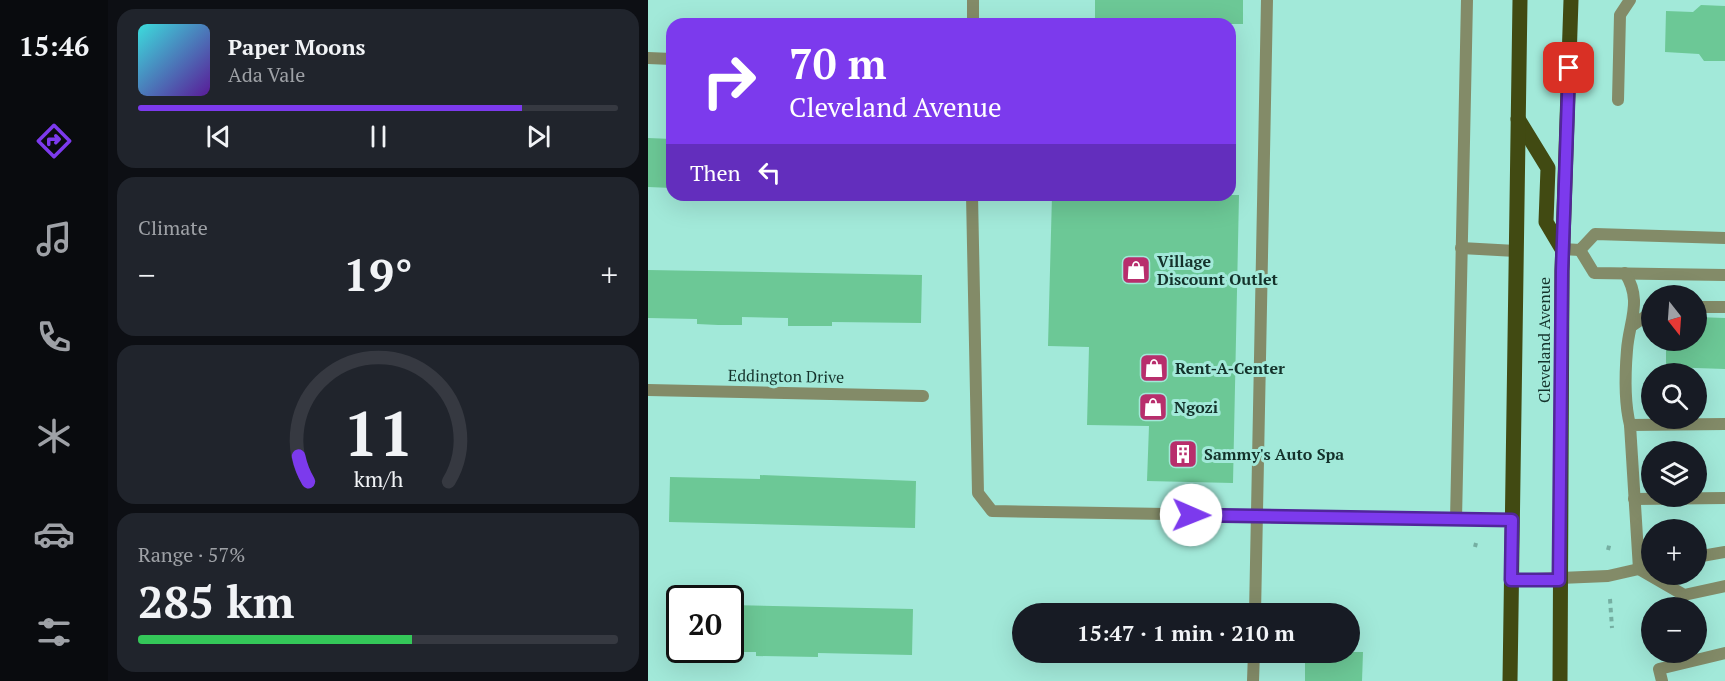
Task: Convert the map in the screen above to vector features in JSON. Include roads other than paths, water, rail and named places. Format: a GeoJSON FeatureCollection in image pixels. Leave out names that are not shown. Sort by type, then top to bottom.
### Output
{"type":"FeatureCollection","features":[{"type":"Feature","properties":{"kind":"main road","name":"Cleveland Avenue"},"geometry":{"type":"LineString","coordinates":[[1510,681],[1520,0]]}},
{"type":"Feature","properties":{"kind":"main road","name":"Cleveland Avenue"},"geometry":{"type":"LineString","coordinates":[[1560,681],[1562,249],[1571,0]]}},
{"type":"Feature","properties":{"kind":"main road"},"geometry":{"type":"LineString","coordinates":[[1518,119],[1548,168],[1546,222],[1562,249]]}},
{"type":"Feature","properties":{"kind":"lane"},"geometry":{"type":"LineString","coordinates":[[973,0],[973,18]]}},
{"type":"Feature","properties":{"kind":"lane"},"geometry":{"type":"LineString","coordinates":[[1255,603],[1268,0]]}},
{"type":"Feature","properties":{"kind":"lane"},"geometry":{"type":"LineString","coordinates":[[1456,520],[1467,0]]}},
{"type":"Feature","properties":{"kind":"lane"},"geometry":{"type":"LineString","coordinates":[[1618,100],[1620,15],[1630,0]]}},
{"type":"Feature","properties":{"kind":"lane"},"geometry":{"type":"LineString","coordinates":[[648,58],[666,59]]}},
{"type":"Feature","properties":{"kind":"lane"},"geometry":{"type":"LineString","coordinates":[[972,201],[978,493],[992,511],[1512,520]]}},
{"type":"Feature","properties":{"kind":"lane"},"geometry":{"type":"LineString","coordinates":[[1580,250],[1595,234],[1725,238]]}},
{"type":"Feature","properties":{"kind":"lane"},"geometry":{"type":"LineString","coordinates":[[1461,248],[1516,251]]}},
{"type":"Feature","properties":{"kind":"lane"},"geometry":{"type":"LineString","coordinates":[[1562,249],[1580,250]]}},
{"type":"Feature","properties":{"kind":"lane"},"geometry":{"type":"LineString","coordinates":[[1580,250],[1594,273],[1725,275]]}},
{"type":"Feature","properties":{"kind":"lane"},"geometry":{"type":"LineString","coordinates":[[1625,273],[1634,288],[1633,325],[1627,347],[1626,410],[1630,425],[1639,569]]}},
{"type":"Feature","properties":{"kind":"lane"},"geometry":{"type":"LineString","coordinates":[[1707,308],[1725,307]]}},
{"type":"Feature","properties":{"kind":"lane"},"geometry":{"type":"LineString","coordinates":[[1633,325],[1641,320]]}},
{"type":"Feature","properties":{"kind":"lane","name":"Eddington Drive"},"geometry":{"type":"LineString","coordinates":[[648,390],[923,396]]}},
{"type":"Feature","properties":{"kind":"lane"},"geometry":{"type":"LineString","coordinates":[[1630,425],[1725,424]]}},
{"type":"Feature","properties":{"kind":"lane"},"geometry":{"type":"LineString","coordinates":[[1634,499],[1725,498]]}},
{"type":"Feature","properties":{"kind":"lane"},"geometry":{"type":"LineString","coordinates":[[1707,555],[1725,552]]}},
{"type":"Feature","properties":{"kind":"lane"},"geometry":{"type":"LineString","coordinates":[[1511,580],[1559,580],[1608,576],[1639,569],[1684,595],[1725,586]]}},
{"type":"Feature","properties":{"kind":"lane"},"geometry":{"type":"LineString","coordinates":[[1662,681],[1659,669],[1725,653]]}},
{"type":"Feature","properties":{"kind":"lane"},"geometry":{"type":"LineString","coordinates":[[1253,681],[1254,663]]}},
{"type":"Feature","properties":{"kind":"place","name":"Village Discount Outlet"},"geometry":{"type":"Point","coordinates":[1136,270]}},
{"type":"Feature","properties":{"kind":"place","name":"Rent-A-Center"},"geometry":{"type":"Point","coordinates":[1154,368]}},
{"type":"Feature","properties":{"kind":"place","name":"Ngozi"},"geometry":{"type":"Point","coordinates":[1153,407]}},
{"type":"Feature","properties":{"kind":"place","name":"Sammy's Auto Spa"},"geometry":{"type":"Point","coordinates":[1183,454]}}]}
